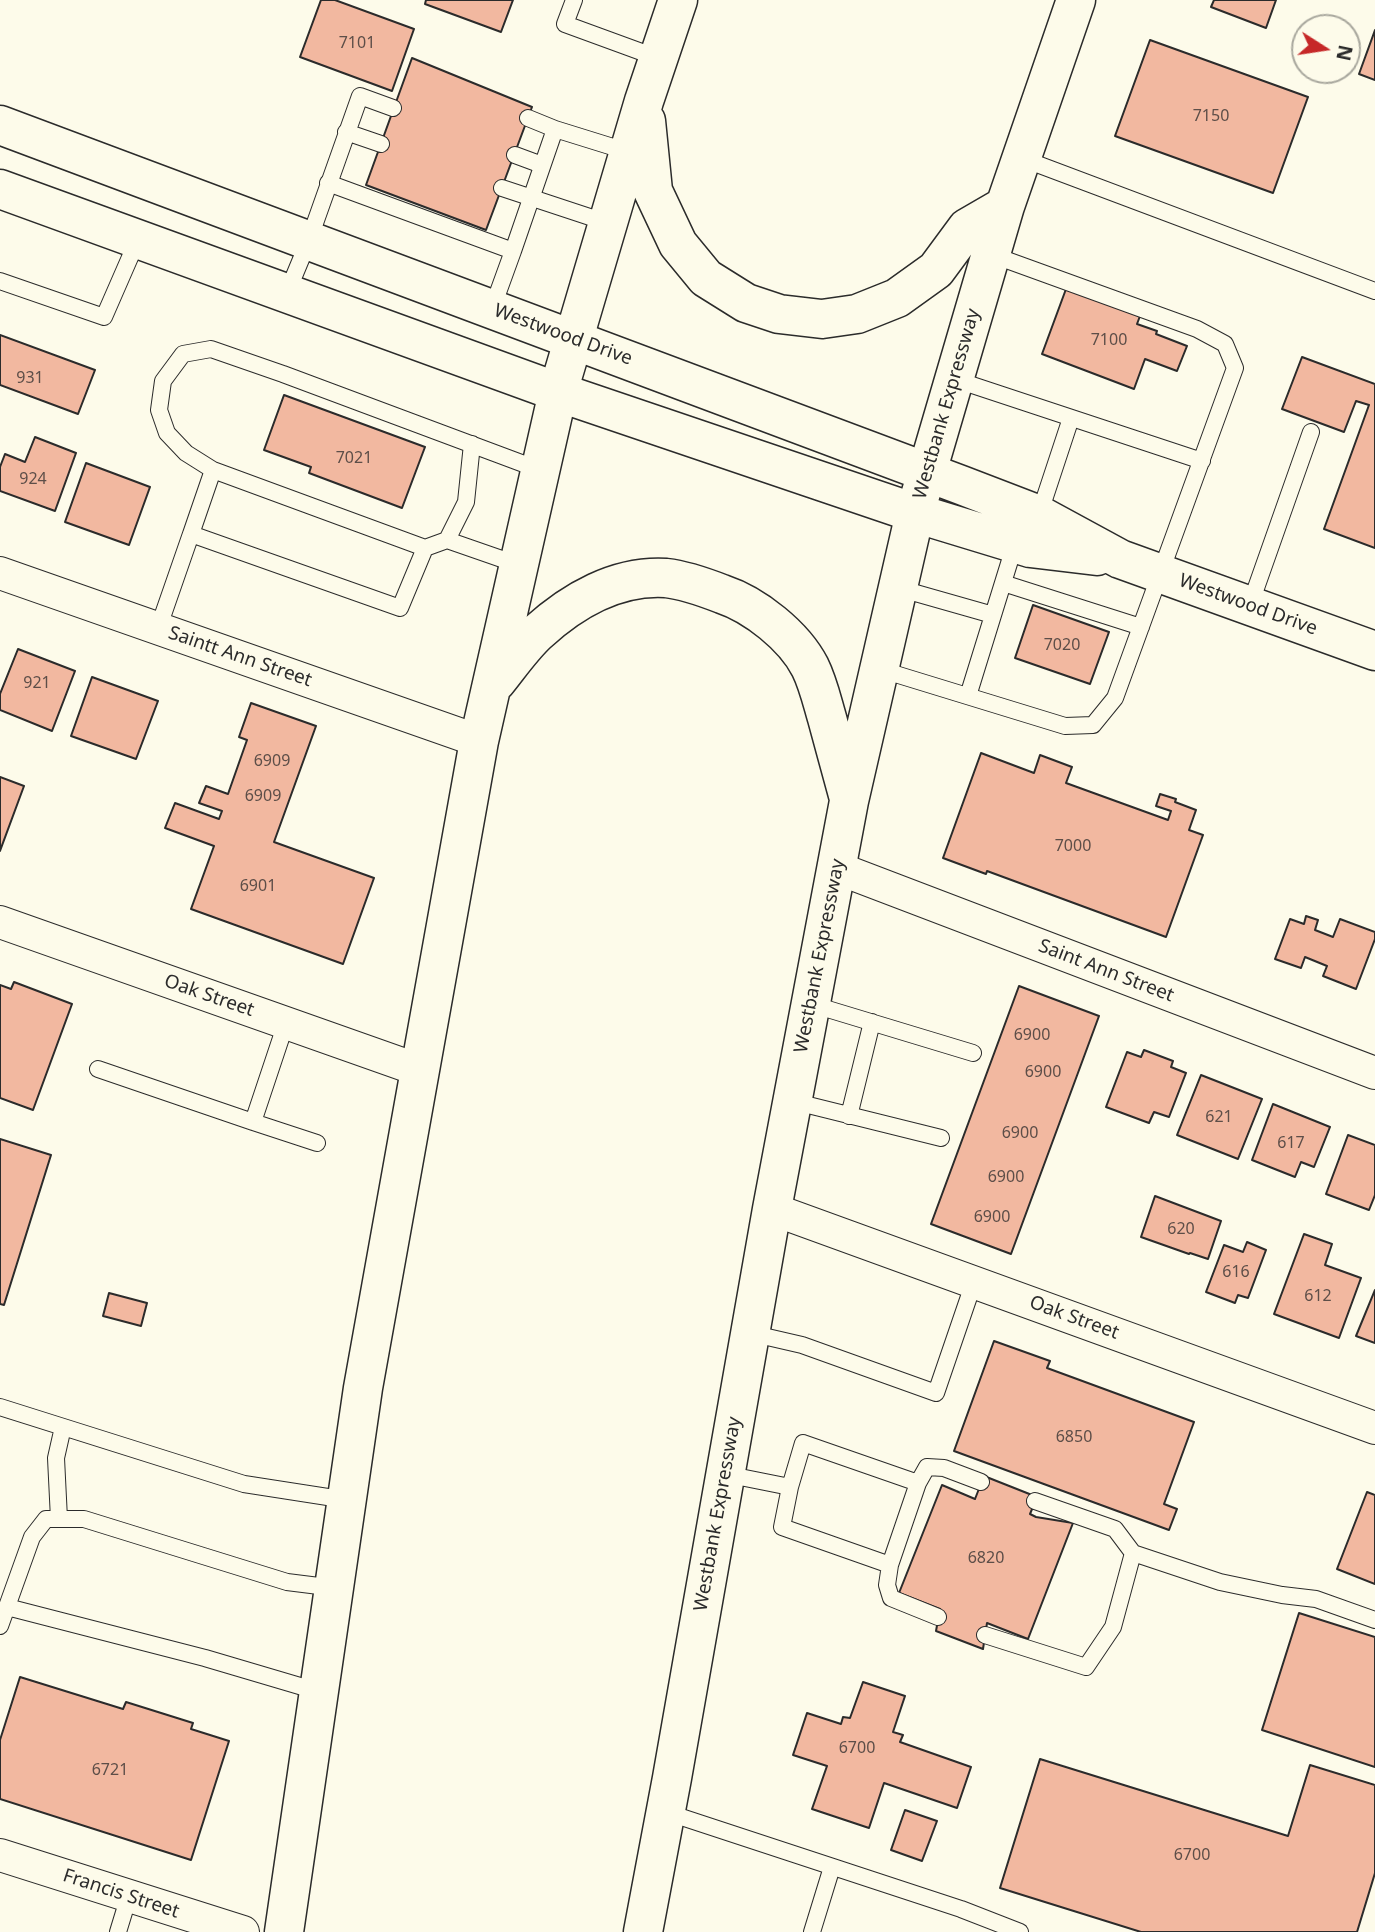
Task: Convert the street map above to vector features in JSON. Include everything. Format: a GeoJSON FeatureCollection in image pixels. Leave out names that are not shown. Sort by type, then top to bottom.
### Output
{"type":"FeatureCollection","features":[{"type":"Feature","properties":{"kind":"main road"},"geometry":{"type":"LineString","coordinates":[[284,1932],[363,1388],[479,741],[558,392],[644,102],[678,0]]}},
{"type":"Feature","properties":{"kind":"main road","name":"Westbank Expressway"},"geometry":{"type":"LineString","coordinates":[[643,1932],[772,1209],[849,801],[915,513],[1005,206],[1076,0]]}},
{"type":"Feature","properties":{"kind":"main road"},"geometry":{"type":"LineString","coordinates":[[644,102],[653,191],[678,244],[706,278],[746,303],[779,314],[822,319],[857,314],[897,298],[936,270],[967,228],[1005,206]]}},
{"type":"Feature","properties":{"kind":"main road","name":"Westwood Drive"},"geometry":{"type":"LineString","coordinates":[[0,125],[927,472],[1039,515],[1120,559],[1375,651]]}},
{"type":"Feature","properties":{"kind":"main road","name":"Westwood Drive"},"geometry":{"type":"LineString","coordinates":[[0,189],[558,392],[915,513],[1030,548],[1120,559]]}},
{"type":"Feature","properties":{"kind":"main road"},"geometry":{"type":"LineString","coordinates":[[490,689],[536,634],[572,606],[609,586],[636,579],[667,578],[703,587],[735,598],[760,613],[787,635],[810,667],[849,801]]}},
{"type":"Feature","properties":{"kind":"street","name":"Saintt Ann Street"},"geometry":{"type":"LineString","coordinates":[[0,573],[479,741]]}},
{"type":"Feature","properties":{"kind":"street","name":"Saint Ann Street"},"geometry":{"type":"LineString","coordinates":[[836,869],[1375,1073]]}},
{"type":"Feature","properties":{"kind":"street","name":"Oak Street"},"geometry":{"type":"LineString","coordinates":[[0,922],[419,1070]]}},
{"type":"Feature","properties":{"kind":"street","name":"Oak Street"},"geometry":{"type":"LineString","coordinates":[[772,1209],[1375,1428]]}},
{"type":"Feature","properties":{"kind":"street","name":"Francis Street"},"geometry":{"type":"LineString","coordinates":[[0,1855],[243,1932]]}},
{"type":"Feature","properties":{"kind":"lane"},"geometry":{"type":"LineString","coordinates":[[574,0],[565,24],[658,58]]}},
{"type":"Feature","properties":{"kind":"lane"},"geometry":{"type":"LineString","coordinates":[[287,293],[309,240],[360,96],[393,108]]}},
{"type":"Feature","properties":{"kind":"lane"},"geometry":{"type":"LineString","coordinates":[[528,118],[629,153]]}},
{"type":"Feature","properties":{"kind":"lane"},"geometry":{"type":"LineString","coordinates":[[492,309],[555,129]]}},
{"type":"Feature","properties":{"kind":"lane"},"geometry":{"type":"LineString","coordinates":[[346,132],[380,144]]}},
{"type":"Feature","properties":{"kind":"lane"},"geometry":{"type":"LineString","coordinates":[[515,155],[542,165]]}},
{"type":"Feature","properties":{"kind":"lane"},"geometry":{"type":"LineString","coordinates":[[1021,158],[1375,290]]}},
{"type":"Feature","properties":{"kind":"lane"},"geometry":{"type":"LineString","coordinates":[[328,183],[513,251]]}},
{"type":"Feature","properties":{"kind":"lane"},"geometry":{"type":"LineString","coordinates":[[502,188],[608,223]]}},
{"type":"Feature","properties":{"kind":"lane"},"geometry":{"type":"LineString","coordinates":[[0,281],[104,317],[138,239]]}},
{"type":"Feature","properties":{"kind":"lane"},"geometry":{"type":"LineString","coordinates":[[879,669],[1065,726],[1093,725],[1115,698],[1235,368],[1225,344],[1197,329],[990,254]]}},
{"type":"Feature","properties":{"kind":"lane"},"geometry":{"type":"LineString","coordinates":[[519,565],[447,540],[425,548],[213,470],[186,453],[167,433],[159,410],[163,381],[183,354],[211,349],[540,470]]}},
{"type":"Feature","properties":{"kind":"lane"},"geometry":{"type":"LineString","coordinates":[[954,379],[1202,461]]}},
{"type":"Feature","properties":{"kind":"lane"},"geometry":{"type":"LineString","coordinates":[[1039,515],[1071,418]]}},
{"type":"Feature","properties":{"kind":"lane"},"geometry":{"type":"LineString","coordinates":[[1250,605],[1311,432]]}},
{"type":"Feature","properties":{"kind":"lane"},"geometry":{"type":"LineString","coordinates":[[447,540],[466,502],[472,444]]}},
{"type":"Feature","properties":{"kind":"lane"},"geometry":{"type":"LineString","coordinates":[[159,629],[213,470]]}},
{"type":"Feature","properties":{"kind":"lane"},"geometry":{"type":"LineString","coordinates":[[191,534],[400,608],[425,548]]}},
{"type":"Feature","properties":{"kind":"lane"},"geometry":{"type":"LineString","coordinates":[[968,696],[1015,544]]}},
{"type":"Feature","properties":{"kind":"lane"},"geometry":{"type":"LineString","coordinates":[[1003,583],[1142,627]]}},
{"type":"Feature","properties":{"kind":"lane"},"geometry":{"type":"LineString","coordinates":[[897,588],[993,615]]}},
{"type":"Feature","properties":{"kind":"lane"},"geometry":{"type":"LineString","coordinates":[[811,1004],[973,1053]]}},
{"type":"Feature","properties":{"kind":"lane"},"geometry":{"type":"LineString","coordinates":[[849,1115],[872,1022]]}},
{"type":"Feature","properties":{"kind":"lane"},"geometry":{"type":"LineString","coordinates":[[253,1122],[286,1023]]}},
{"type":"Feature","properties":{"kind":"lane"},"geometry":{"type":"LineString","coordinates":[[98,1069],[317,1143]]}},
{"type":"Feature","properties":{"kind":"lane"},"geometry":{"type":"LineString","coordinates":[[792,1101],[941,1138]]}},
{"type":"Feature","properties":{"kind":"lane"},"geometry":{"type":"LineString","coordinates":[[750,1333],[802,1345],[936,1393],[974,1282]]}},
{"type":"Feature","properties":{"kind":"lane"},"geometry":{"type":"LineString","coordinates":[[0,1408],[244,1484],[347,1500]]}},
{"type":"Feature","properties":{"kind":"lane"},"geometry":{"type":"LineString","coordinates":[[59,1519],[56,1458],[63,1427]]}},
{"type":"Feature","properties":{"kind":"lane"},"geometry":{"type":"LineString","coordinates":[[890,1565],[782,1527],[803,1443],[918,1483]]}},
{"type":"Feature","properties":{"kind":"lane"},"geometry":{"type":"LineString","coordinates":[[938,1617],[891,1598],[887,1585],[890,1565],[918,1483],[927,1466],[944,1468],[981,1482]]}},
{"type":"Feature","properties":{"kind":"lane"},"geometry":{"type":"LineString","coordinates":[[725,1474],[790,1487]]}},
{"type":"Feature","properties":{"kind":"lane"},"geometry":{"type":"LineString","coordinates":[[1035,1501],[1115,1530],[1133,1553],[1220,1582],[1316,1600],[1375,1620]]}},
{"type":"Feature","properties":{"kind":"lane"},"geometry":{"type":"LineString","coordinates":[[0,1626],[32,1537],[46,1518],[84,1519],[287,1582],[335,1588]]}},
{"type":"Feature","properties":{"kind":"lane"},"geometry":{"type":"LineString","coordinates":[[985,1635],[1086,1667],[1113,1627],[1133,1553]]}},
{"type":"Feature","properties":{"kind":"lane"},"geometry":{"type":"LineString","coordinates":[[7,1607],[205,1657],[320,1692]]}},
{"type":"Feature","properties":{"kind":"lane"},"geometry":{"type":"LineString","coordinates":[[666,1812],[961,1909],[1020,1932]]}},
{"type":"Feature","properties":{"kind":"lane"},"geometry":{"type":"LineString","coordinates":[[812,1932],[832,1867]]}},
{"type":"Feature","properties":{"kind":"lane"},"geometry":{"type":"LineString","coordinates":[[118,1932],[129,1896]]}},
{"type":"Feature","properties":{"kind":"building"},"geometry":{"type":"Polygon","coordinates":[[[321,0],[335,0],[414,29],[392,91],[300,57],[321,0]]]}},
{"type":"Feature","properties":{"kind":"building"},"geometry":{"type":"Polygon","coordinates":[[[426,0],[513,0],[501,32],[425,4],[426,0]]]}},
{"type":"Feature","properties":{"kind":"building"},"geometry":{"type":"Polygon","coordinates":[[[1214,0],[1276,0],[1266,28],[1211,7],[1214,0]]]}},
{"type":"Feature","properties":{"kind":"building"},"geometry":{"type":"Polygon","coordinates":[[[1375,30],[1375,80],[1361,75],[1375,30]]]}},
{"type":"Feature","properties":{"kind":"building"},"geometry":{"type":"Polygon","coordinates":[[[1150,40],[1308,97],[1273,193],[1115,136],[1150,40]]]}},
{"type":"Feature","properties":{"kind":"building"},"geometry":{"type":"Polygon","coordinates":[[[412,58],[532,107],[486,230],[366,185],[412,58]]]}},
{"type":"Feature","properties":{"kind":"building"},"geometry":{"type":"Polygon","coordinates":[[[1066,289],[1140,316],[1137,324],[1187,346],[1177,371],[1145,359],[1134,389],[1042,354],[1066,289]]]}},
{"type":"Feature","properties":{"kind":"building"},"geometry":{"type":"Polygon","coordinates":[[[0,335],[95,370],[78,414],[0,385],[0,335]]]}},
{"type":"Feature","properties":{"kind":"building"},"geometry":{"type":"Polygon","coordinates":[[[1302,357],[1375,384],[1375,548],[1324,529],[1369,405],[1356,401],[1344,432],[1282,409],[1302,357]]]}},
{"type":"Feature","properties":{"kind":"building"},"geometry":{"type":"Polygon","coordinates":[[[284,395],[425,447],[402,508],[309,473],[311,467],[264,450],[284,395]]]}},
{"type":"Feature","properties":{"kind":"building"},"geometry":{"type":"Polygon","coordinates":[[[35,437],[76,453],[55,511],[0,491],[0,467],[5,454],[25,462],[35,437]]]}},
{"type":"Feature","properties":{"kind":"building"},"geometry":{"type":"Polygon","coordinates":[[[86,463],[150,487],[129,545],[65,522],[86,463]]]}},
{"type":"Feature","properties":{"kind":"building"},"geometry":{"type":"Polygon","coordinates":[[[1033,605],[1109,632],[1090,684],[1015,658],[1033,605]]]}},
{"type":"Feature","properties":{"kind":"building"},"geometry":{"type":"Polygon","coordinates":[[[18,649],[75,671],[52,731],[0,710],[0,694],[18,649]]]}},
{"type":"Feature","properties":{"kind":"building"},"geometry":{"type":"Polygon","coordinates":[[[92,677],[158,701],[136,759],[71,736],[92,677]]]}},
{"type":"Feature","properties":{"kind":"building"},"geometry":{"type":"Polygon","coordinates":[[[251,703],[316,726],[274,842],[374,878],[343,964],[191,909],[214,846],[165,828],[175,803],[219,819],[222,811],[199,803],[206,786],[228,794],[247,740],[239,737],[251,703]]]}},
{"type":"Feature","properties":{"kind":"building"},"geometry":{"type":"Polygon","coordinates":[[[981,753],[1034,773],[1040,755],[1072,767],[1066,783],[1168,820],[1171,811],[1156,806],[1160,794],[1196,810],[1189,830],[1203,835],[1166,937],[987,871],[986,874],[943,858],[981,753]]]}},
{"type":"Feature","properties":{"kind":"building"},"geometry":{"type":"Polygon","coordinates":[[[0,777],[24,786],[0,851],[0,777]]]}},
{"type":"Feature","properties":{"kind":"building"},"geometry":{"type":"Polygon","coordinates":[[[1306,916],[1318,920],[1315,930],[1333,937],[1340,919],[1375,932],[1375,939],[1356,989],[1323,976],[1327,966],[1305,957],[1301,968],[1275,959],[1290,919],[1304,924],[1306,916]]]}},
{"type":"Feature","properties":{"kind":"building"},"geometry":{"type":"Polygon","coordinates":[[[14,982],[72,1004],[33,1110],[0,1098],[0,985],[11,989],[14,982]]]}},
{"type":"Feature","properties":{"kind":"building"},"geometry":{"type":"Polygon","coordinates":[[[1019,986],[1099,1016],[1011,1254],[931,1224],[1019,986]]]}},
{"type":"Feature","properties":{"kind":"building"},"geometry":{"type":"Polygon","coordinates":[[[1144,1050],[1173,1061],[1171,1067],[1186,1073],[1169,1117],[1154,1112],[1149,1123],[1106,1107],[1127,1052],[1141,1057],[1144,1050]]]}},
{"type":"Feature","properties":{"kind":"building"},"geometry":{"type":"Polygon","coordinates":[[[1201,1075],[1262,1099],[1238,1159],[1177,1135],[1201,1075]]]}},
{"type":"Feature","properties":{"kind":"building"},"geometry":{"type":"Polygon","coordinates":[[[1273,1104],[1330,1127],[1314,1167],[1301,1162],[1295,1177],[1252,1160],[1273,1104]]]}},
{"type":"Feature","properties":{"kind":"building"},"geometry":{"type":"Polygon","coordinates":[[[1348,1135],[1375,1145],[1375,1195],[1369,1210],[1326,1194],[1348,1135]]]}},
{"type":"Feature","properties":{"kind":"building"},"geometry":{"type":"Polygon","coordinates":[[[0,1139],[51,1155],[4,1305],[0,1304],[0,1139]]]}},
{"type":"Feature","properties":{"kind":"building"},"geometry":{"type":"Polygon","coordinates":[[[1155,1196],[1221,1221],[1208,1259],[1141,1237],[1155,1196]]]}},
{"type":"Feature","properties":{"kind":"building"},"geometry":{"type":"Polygon","coordinates":[[[1304,1234],[1332,1244],[1325,1265],[1361,1278],[1339,1338],[1274,1314],[1304,1234]]]}},
{"type":"Feature","properties":{"kind":"building"},"geometry":{"type":"Polygon","coordinates":[[[1247,1242],[1266,1250],[1248,1298],[1238,1295],[1235,1303],[1206,1292],[1224,1245],[1243,1252],[1247,1242]]]}},
{"type":"Feature","properties":{"kind":"building"},"geometry":{"type":"Polygon","coordinates":[[[1375,1290],[1375,1343],[1356,1336],[1375,1290]]]}},
{"type":"Feature","properties":{"kind":"building"},"geometry":{"type":"Polygon","coordinates":[[[109,1293],[147,1303],[141,1326],[103,1316],[109,1293]]]}},
{"type":"Feature","properties":{"kind":"building"},"geometry":{"type":"Polygon","coordinates":[[[994,1341],[1050,1361],[1047,1368],[1194,1422],[1164,1504],[1177,1509],[1169,1530],[954,1451],[994,1341]]]}},
{"type":"Feature","properties":{"kind":"building"},"geometry":{"type":"Polygon","coordinates":[[[984,1476],[1037,1497],[1030,1514],[1073,1523],[1028,1639],[987,1623],[983,1649],[936,1631],[940,1609],[899,1593],[942,1485],[975,1499],[984,1476]]]}},
{"type":"Feature","properties":{"kind":"building"},"geometry":{"type":"Polygon","coordinates":[[[1367,1492],[1375,1495],[1375,1584],[1337,1569],[1367,1492]]]}},
{"type":"Feature","properties":{"kind":"building"},"geometry":{"type":"Polygon","coordinates":[[[1299,1613],[1375,1637],[1375,1767],[1262,1730],[1299,1613]]]}},
{"type":"Feature","properties":{"kind":"building"},"geometry":{"type":"Polygon","coordinates":[[[20,1677],[123,1709],[126,1702],[193,1723],[191,1729],[229,1741],[191,1860],[0,1799],[0,1740],[20,1677]]]}},
{"type":"Feature","properties":{"kind":"building"},"geometry":{"type":"Polygon","coordinates":[[[863,1682],[905,1696],[893,1732],[903,1735],[900,1742],[971,1767],[957,1808],[884,1783],[869,1828],[812,1809],[827,1766],[793,1755],[807,1713],[841,1724],[843,1717],[850,1718],[863,1682]]]}},
{"type":"Feature","properties":{"kind":"building"},"geometry":{"type":"Polygon","coordinates":[[[1040,1759],[1288,1836],[1310,1765],[1375,1785],[1375,1873],[1357,1932],[1141,1932],[1000,1888],[1040,1759]]]}},
{"type":"Feature","properties":{"kind":"building"},"geometry":{"type":"Polygon","coordinates":[[[905,1810],[937,1821],[922,1861],[891,1850],[905,1810]]]}}]}
